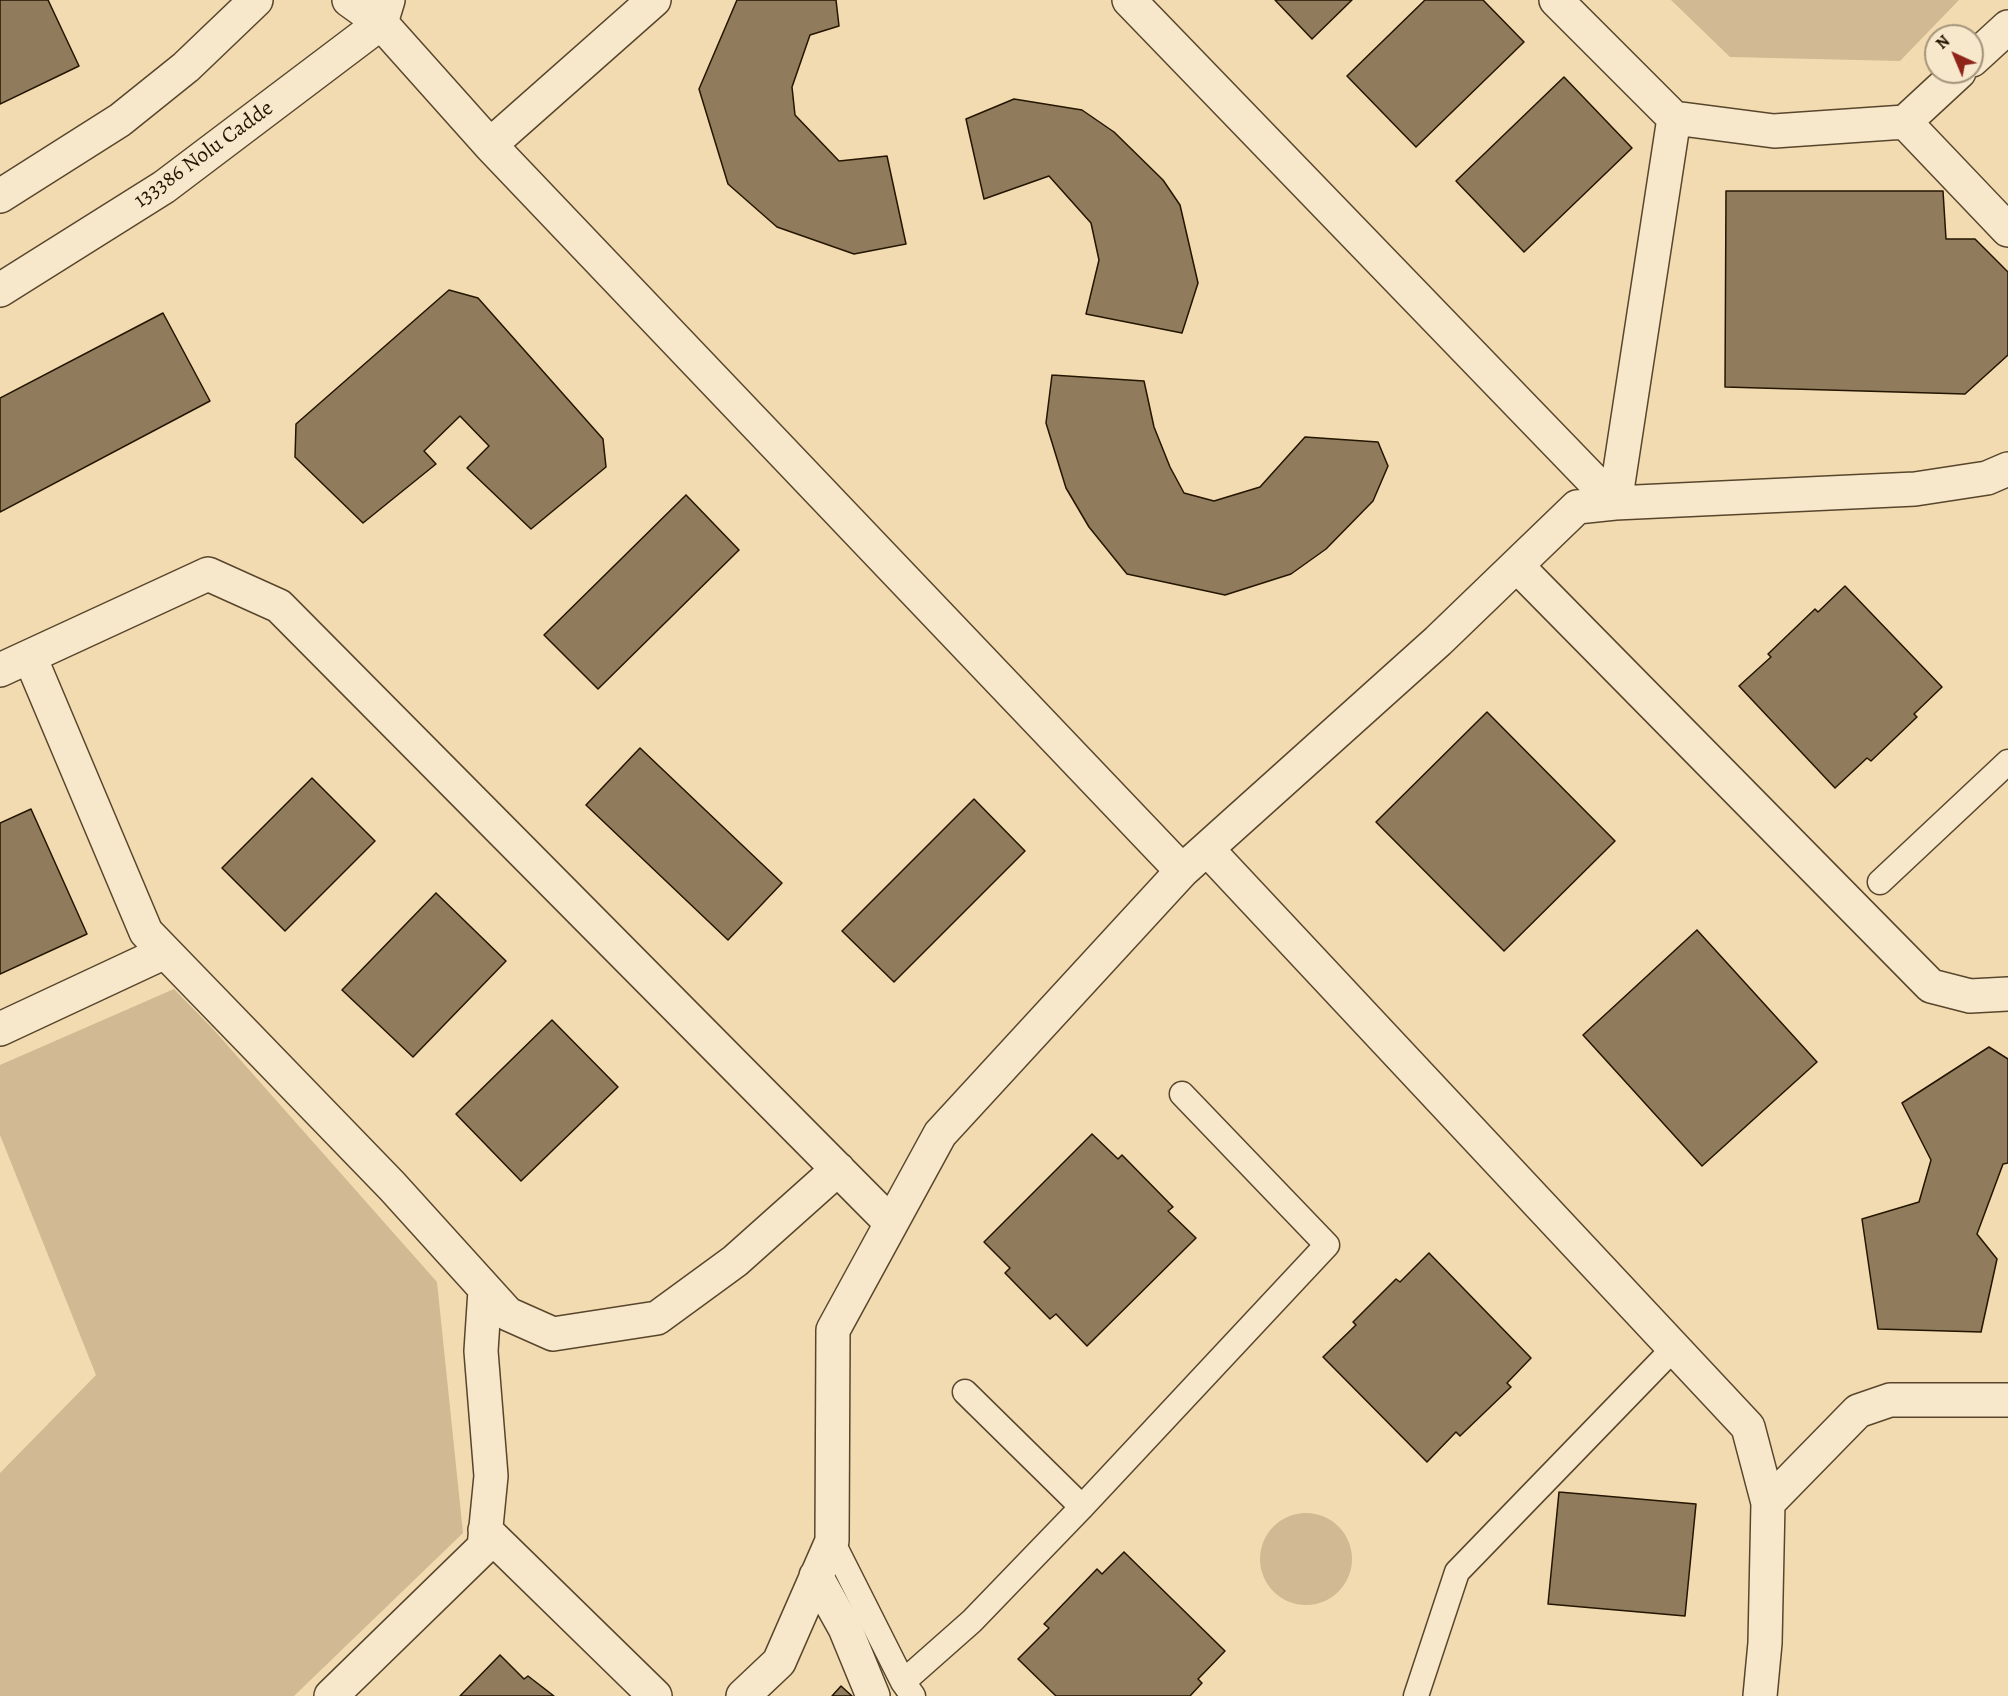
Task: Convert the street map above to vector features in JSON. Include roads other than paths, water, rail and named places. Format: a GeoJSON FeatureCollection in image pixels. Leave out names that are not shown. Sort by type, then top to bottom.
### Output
{"type":"FeatureCollection","features":[{"type":"Feature","properties":{"kind":"street"},"geometry":{"type":"LineString","coordinates":[[0,196],[120,120],[186,67],[256,0]]}},
{"type":"Feature","properties":{"kind":"street"},"geometry":{"type":"LineString","coordinates":[[349,0],[384,12],[490,146],[1182,871]]}},
{"type":"Feature","properties":{"kind":"street"},"geometry":{"type":"LineString","coordinates":[[490,146],[654,0]]}},
{"type":"Feature","properties":{"kind":"street"},"geometry":{"type":"LineString","coordinates":[[1129,0],[1614,502]]}},
{"type":"Feature","properties":{"kind":"street"},"geometry":{"type":"LineString","coordinates":[[1556,0],[1674,118],[1774,131],[1905,122],[1946,84]]}},
{"type":"Feature","properties":{"kind":"street","name":"133386 Nolu Cadde"},"geometry":{"type":"LineString","coordinates":[[0,290],[164,187],[384,12]]}},
{"type":"Feature","properties":{"kind":"street"},"geometry":{"type":"LineString","coordinates":[[1984,49],[2008,27]]}},
{"type":"Feature","properties":{"kind":"street"},"geometry":{"type":"LineString","coordinates":[[1614,502],[1674,118]]}},
{"type":"Feature","properties":{"kind":"street"},"geometry":{"type":"LineString","coordinates":[[1905,122],[2008,230]]}},
{"type":"Feature","properties":{"kind":"street"},"geometry":{"type":"LineString","coordinates":[[743,1696],[779,1662],[832,1541],[832,1330],[940,1134],[1182,871],[1438,641],[1577,507],[1614,502],[1915,489],[1987,478],[2008,470]]}},
{"type":"Feature","properties":{"kind":"street"},"geometry":{"type":"LineString","coordinates":[[1516,566],[1931,986],[1970,996],[2008,994]]}},
{"type":"Feature","properties":{"kind":"street"},"geometry":{"type":"LineString","coordinates":[[0,670],[208,574],[279,606],[891,1223]]}},
{"type":"Feature","properties":{"kind":"street"},"geometry":{"type":"LineString","coordinates":[[30,657],[146,932],[392,1186],[508,1314],[553,1334],[657,1318],[735,1261],[838,1169]]}},
{"type":"Feature","properties":{"kind":"street"},"geometry":{"type":"LineString","coordinates":[[1207,849],[1748,1427],[1768,1503],[1765,1643],[1760,1696]]}},
{"type":"Feature","properties":{"kind":"street"},"geometry":{"type":"LineString","coordinates":[[0,1029],[165,952]]}},
{"type":"Feature","properties":{"kind":"street"},"geometry":{"type":"LineString","coordinates":[[331,1696],[484,1547],[490,1476],[481,1351],[485,1290]]}},
{"type":"Feature","properties":{"kind":"street"},"geometry":{"type":"LineString","coordinates":[[1768,1503],[1857,1411],[1890,1400],[2008,1400]]}},
{"type":"Feature","properties":{"kind":"street"},"geometry":{"type":"LineString","coordinates":[[485,1530],[655,1696]]}},
{"type":"Feature","properties":{"kind":"street"},"geometry":{"type":"LineString","coordinates":[[816,1576],[845,1628],[873,1696]]}},
{"type":"Feature","properties":{"kind":"lane"},"geometry":{"type":"LineString","coordinates":[[1880,882],[2008,762]]}},
{"type":"Feature","properties":{"kind":"lane"},"geometry":{"type":"LineString","coordinates":[[832,1541],[908,1689],[1327,1245],[1182,1094]]}},
{"type":"Feature","properties":{"kind":"lane"},"geometry":{"type":"LineString","coordinates":[[1416,1696],[1457,1572],[1674,1348]]}},
{"type":"Feature","properties":{"kind":"lane"},"geometry":{"type":"LineString","coordinates":[[964,1392],[1082,1507]]}}]}
